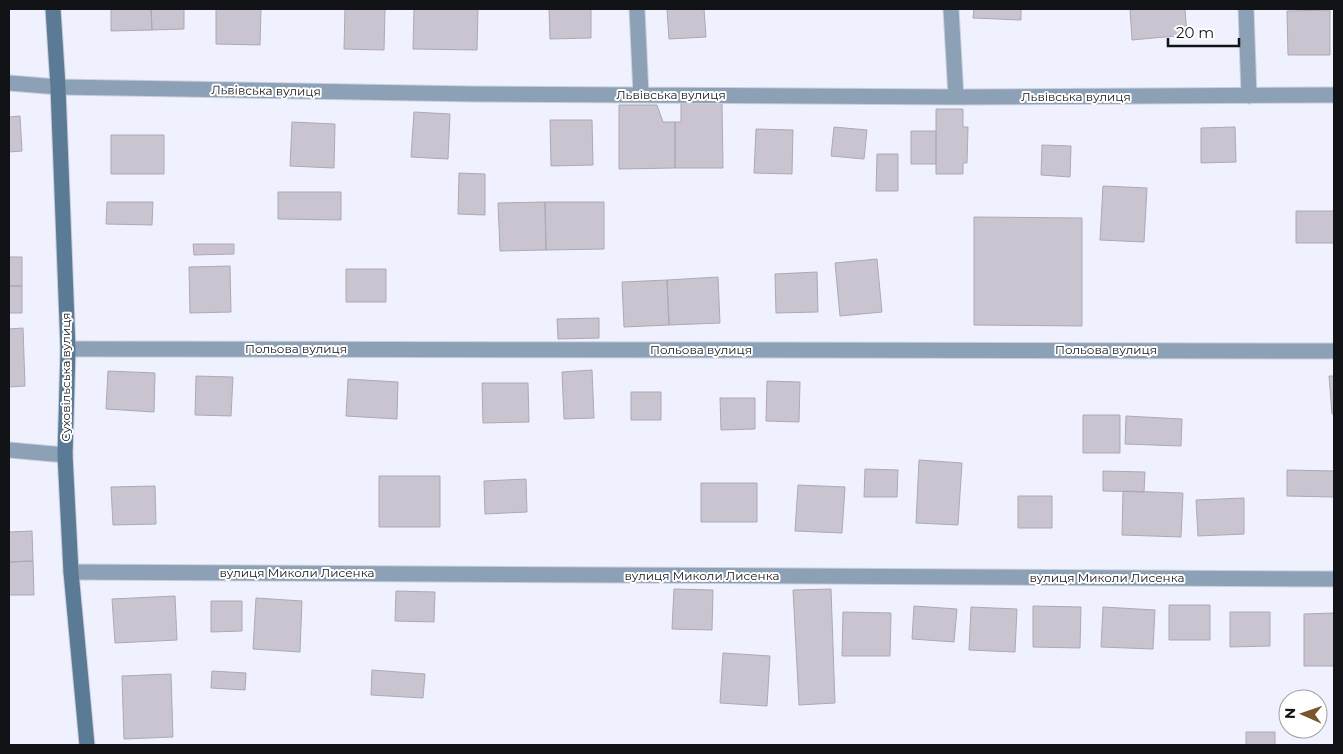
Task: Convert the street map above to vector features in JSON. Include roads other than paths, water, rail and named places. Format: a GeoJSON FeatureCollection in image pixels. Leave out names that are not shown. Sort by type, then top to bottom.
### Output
{"type":"FeatureCollection","features":[{"type":"Feature","properties":{"kind":"street","name":"Суховільська вулиця"},"geometry":{"type":"LineString","coordinates":[[53,9],[58,87],[68,349],[65,455],[70,572],[87,745]]}},
{"type":"Feature","properties":{"kind":"street"},"geometry":{"type":"LineString","coordinates":[[637,9],[640,95]]}},
{"type":"Feature","properties":{"kind":"street"},"geometry":{"type":"LineString","coordinates":[[951,9],[956,97]]}},
{"type":"Feature","properties":{"kind":"street"},"geometry":{"type":"LineString","coordinates":[[1246,9],[1248,96]]}},
{"type":"Feature","properties":{"kind":"street","name":"Львівська вулиця"},"geometry":{"type":"LineString","coordinates":[[9,83],[58,87],[472,94],[956,97],[1334,95]]}},
{"type":"Feature","properties":{"kind":"street","name":"Польова вулиця"},"geometry":{"type":"LineString","coordinates":[[68,349],[1334,351]]}},
{"type":"Feature","properties":{"kind":"street"},"geometry":{"type":"LineString","coordinates":[[9,450],[65,455]]}},
{"type":"Feature","properties":{"kind":"street","name":"вулиця Миколи Лисенка"},"geometry":{"type":"LineString","coordinates":[[70,572],[1334,579]]}}]}
